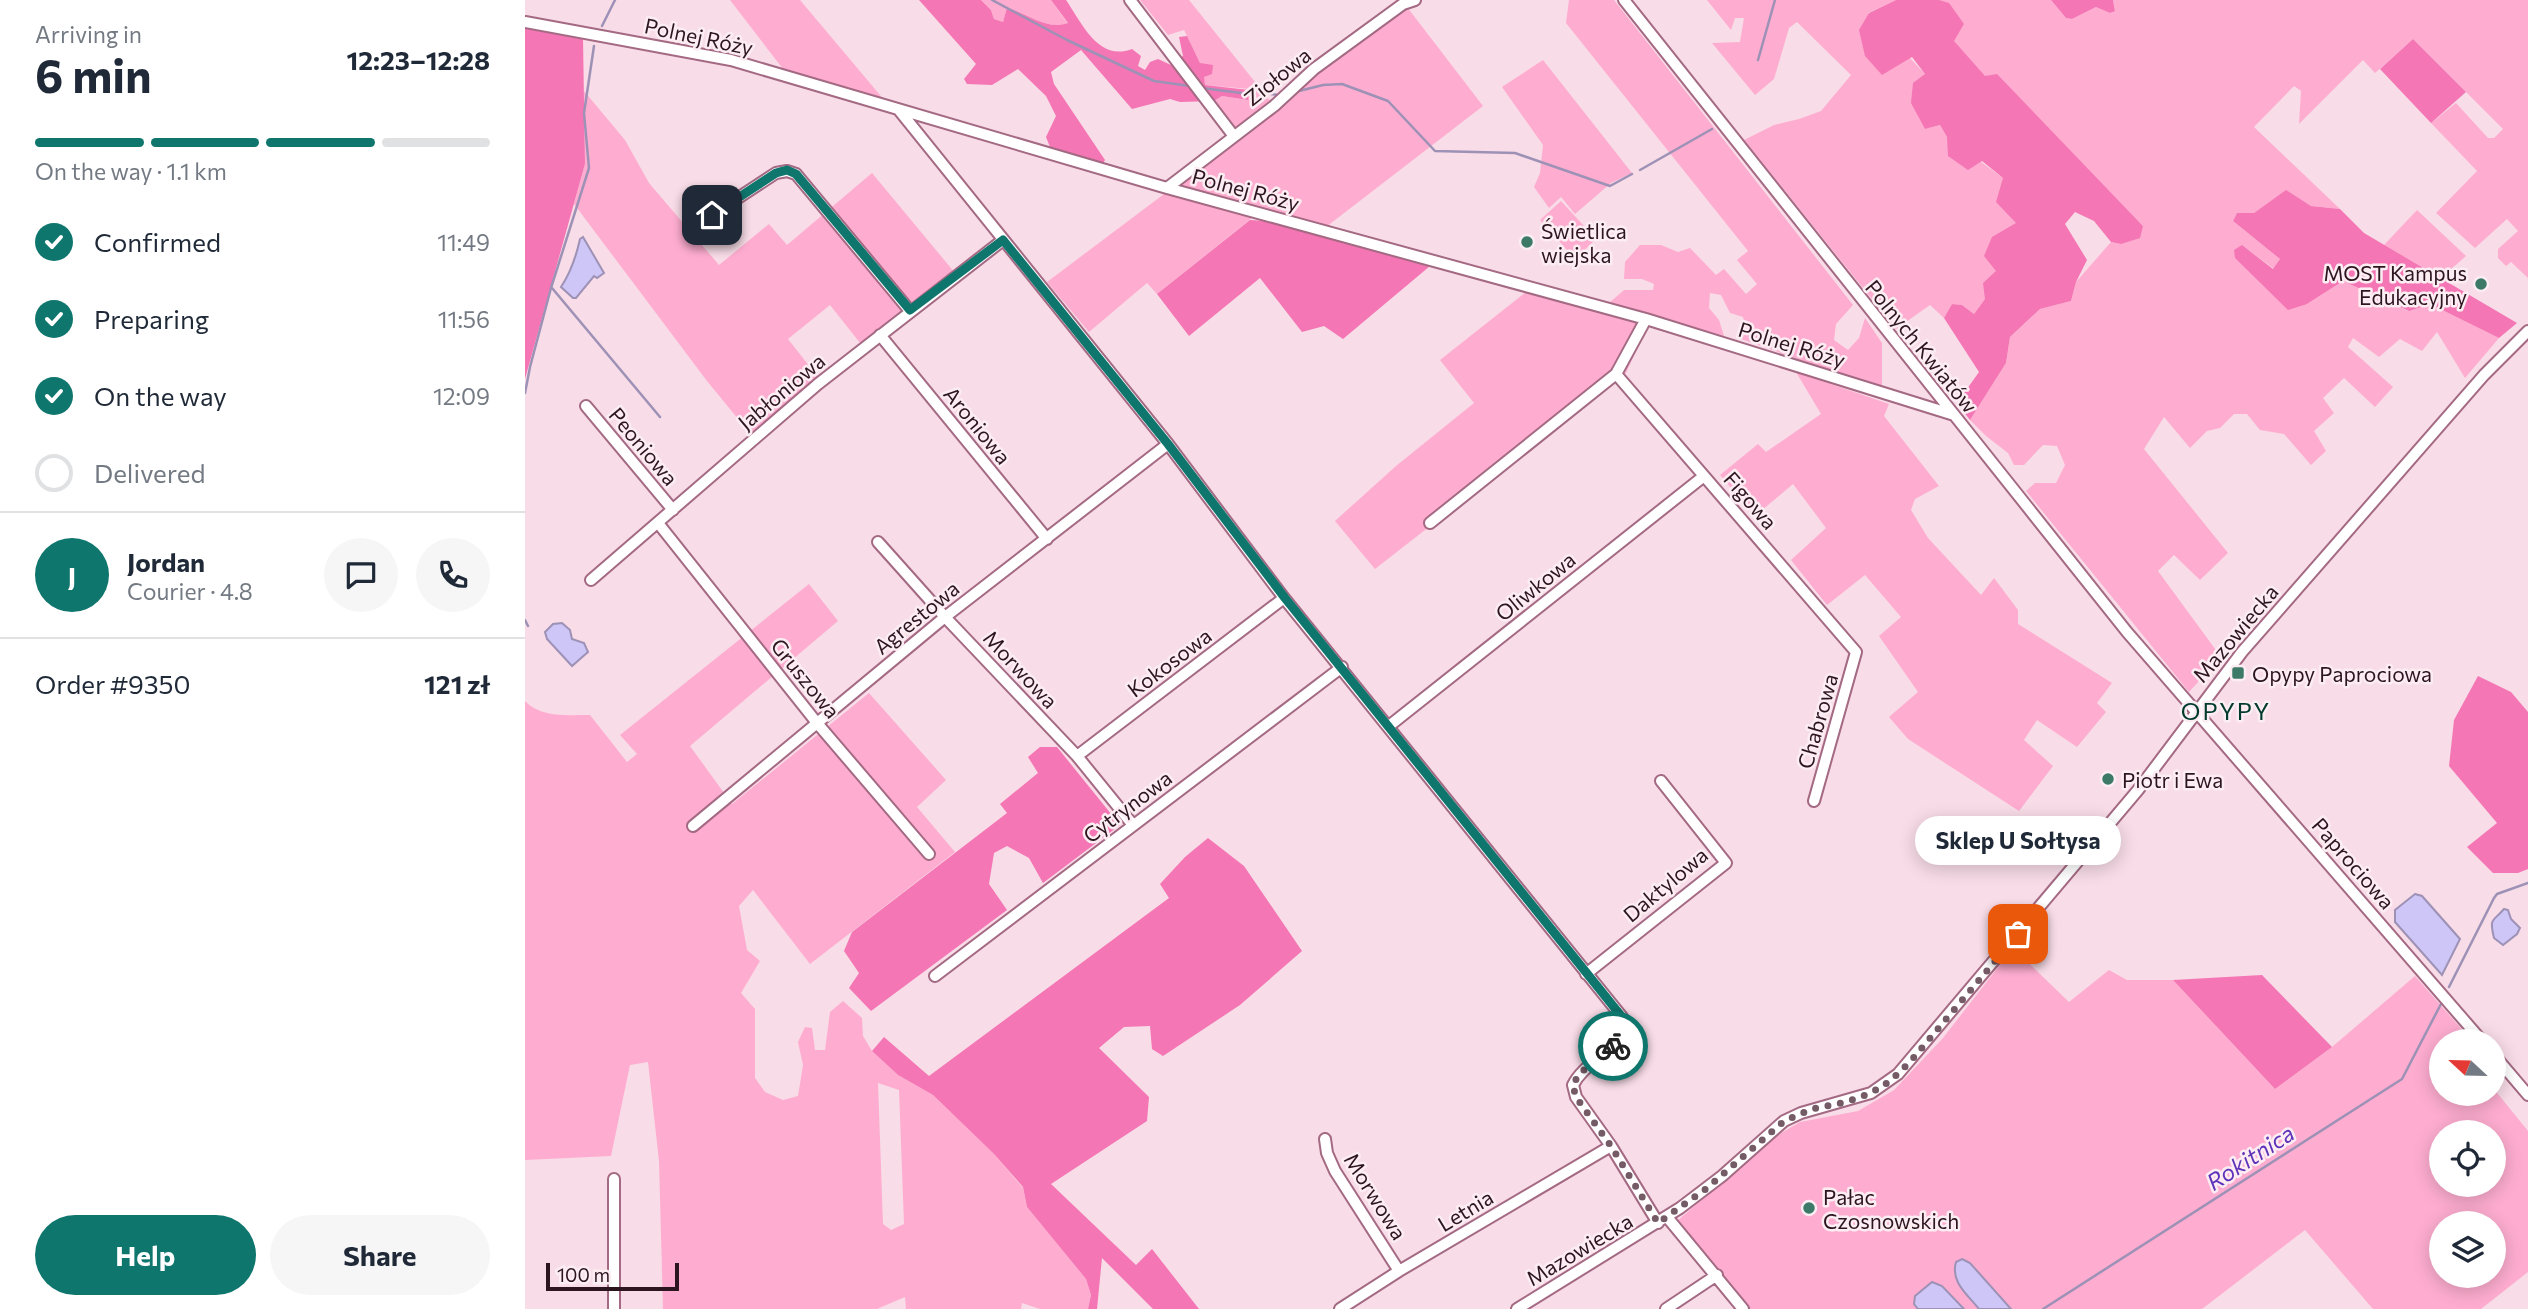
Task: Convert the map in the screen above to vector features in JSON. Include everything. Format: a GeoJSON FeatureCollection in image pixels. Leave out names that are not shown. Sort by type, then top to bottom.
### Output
{"type":"FeatureCollection","features":[{"type":"Feature","properties":{"kind":"street"},"geometry":{"type":"LineString","coordinates":[[1130,0],[1233,135]]}},
{"type":"Feature","properties":{"kind":"street","name":"Ziołowa"},"geometry":{"type":"LineString","coordinates":[[1167,188],[1274,106],[1314,69],[1403,4],[1415,0]]}},
{"type":"Feature","properties":{"kind":"street","name":"Polnych Kwiatów"},"geometry":{"type":"LineString","coordinates":[[1624,0],[1951,414],[2127,632],[2196,711]]}},
{"type":"Feature","properties":{"kind":"street","name":"Polnej Róży"},"geometry":{"type":"LineString","coordinates":[[525,22],[731,60],[1167,188],[1646,319],[1951,414]]}},
{"type":"Feature","properties":{"kind":"street"},"geometry":{"type":"LineString","coordinates":[[899,110],[1168,444],[1285,598],[1622,1017],[1623,1032],[1616,1043],[1578,1075],[1573,1086],[1576,1097],[1663,1220],[1717,1275],[1743,1309]]}},
{"type":"Feature","properties":{"kind":"street"},"geometry":{"type":"LineString","coordinates":[[712,215],[776,173],[787,170],[801,180],[910,310]]}},
{"type":"Feature","properties":{"kind":"street","name":"Jabłoniowa"},"geometry":{"type":"LineString","coordinates":[[591,580],[818,384],[1003,240]]}},
{"type":"Feature","properties":{"kind":"street"},"geometry":{"type":"LineString","coordinates":[[1430,523],[1616,374],[1646,319]]}},
{"type":"Feature","properties":{"kind":"street","name":"Mazowiecka"},"geometry":{"type":"LineString","coordinates":[[1517,1309],[1663,1220],[1707,1188],[1784,1121],[1812,1109],[1846,1102],[1871,1093],[1898,1074],[2117,816],[2242,652],[2484,375],[2528,331]]}},
{"type":"Feature","properties":{"kind":"street","name":"Aroniowa"},"geometry":{"type":"LineString","coordinates":[[880,335],[1047,539]]}},
{"type":"Feature","properties":{"kind":"street","name":"Figowa"},"geometry":{"type":"LineString","coordinates":[[1616,374],[1856,652]]}},
{"type":"Feature","properties":{"kind":"street","name":"Peoniowa"},"geometry":{"type":"LineString","coordinates":[[586,406],[673,510]]}},
{"type":"Feature","properties":{"kind":"street","name":"Agrestowa"},"geometry":{"type":"LineString","coordinates":[[693,826],[945,617],[1168,444]]}},
{"type":"Feature","properties":{"kind":"street","name":"Oliwkowa"},"geometry":{"type":"LineString","coordinates":[[1389,726],[1704,476]]}},
{"type":"Feature","properties":{"kind":"street","name":"Gruszowa"},"geometry":{"type":"LineString","coordinates":[[658,523],[817,723],[929,854]]}},
{"type":"Feature","properties":{"kind":"street","name":"Morwowa"},"geometry":{"type":"LineString","coordinates":[[878,542],[1077,757],[1133,825]]}},
{"type":"Feature","properties":{"kind":"street","name":"Kokosowa"},"geometry":{"type":"LineString","coordinates":[[1077,757],[1285,598]]}},
{"type":"Feature","properties":{"kind":"street","name":"Chabrowa"},"geometry":{"type":"LineString","coordinates":[[1814,801],[1856,652]]}},
{"type":"Feature","properties":{"kind":"street","name":"Cytrynowa"},"geometry":{"type":"LineString","coordinates":[[935,975],[1342,667]]}},
{"type":"Feature","properties":{"kind":"street","name":"Paprociowa"},"geometry":{"type":"LineString","coordinates":[[2196,711],[2472,1029]]}},
{"type":"Feature","properties":{"kind":"street","name":"Daktylowa"},"geometry":{"type":"LineString","coordinates":[[1585,974],[1726,863],[1661,781]]}},
{"type":"Feature","properties":{"kind":"street"},"geometry":{"type":"LineString","coordinates":[[2506,1069],[2528,1095]]}},
{"type":"Feature","properties":{"kind":"street","name":"Morwowa"},"geometry":{"type":"LineString","coordinates":[[1325,1139],[1327,1153],[1335,1171],[1399,1271]]}},
{"type":"Feature","properties":{"kind":"street","name":"Letnia"},"geometry":{"type":"LineString","coordinates":[[1339,1309],[1611,1146]]}},
{"type":"Feature","properties":{"kind":"street"},"geometry":{"type":"LineString","coordinates":[[614,1179],[614,1309]]}},
{"type":"Feature","properties":{"kind":"street"},"geometry":{"type":"LineString","coordinates":[[1666,1309],[1717,1275]]}},
{"type":"Feature","properties":{"kind":"shaded area"},"geometry":{"type":"Polygon","coordinates":[[[730,0],[800,0],[885,101],[783,69],[730,0]]]}},
{"type":"Feature","properties":{"kind":"shaded area"},"geometry":{"type":"Polygon","coordinates":[[[919,0],[981,0],[991,10],[994,19],[1003,22],[1007,8],[1045,23],[1060,25],[1068,23],[1051,0],[1066,0],[1092,38],[1110,50],[1120,52],[1132,49],[1141,56],[1138,66],[1145,70],[1150,62],[1158,59],[1171,65],[1183,56],[1179,37],[1187,36],[1200,63],[1213,65],[1212,74],[1204,77],[1205,85],[1249,90],[1248,100],[1222,96],[1214,101],[1180,102],[1170,99],[1132,109],[1081,50],[1051,72],[1054,84],[1105,160],[1102,165],[1050,147],[1046,137],[1056,116],[1046,96],[1018,69],[992,85],[967,84],[964,79],[976,64],[919,0]]]}},
{"type":"Feature","properties":{"kind":"shaded area"},"geometry":{"type":"Polygon","coordinates":[[[981,0],[1051,0],[1068,24],[1052,25],[1007,9],[1003,22],[994,19],[991,10],[981,0]]]}},
{"type":"Feature","properties":{"kind":"shaded area"},"geometry":{"type":"Polygon","coordinates":[[[1140,0],[1189,0],[1272,103],[1234,130],[1214,101],[1222,96],[1247,100],[1249,89],[1205,85],[1200,63],[1184,30],[1168,35],[1140,0]]]}},
{"type":"Feature","properties":{"kind":"shaded area"},"geometry":{"type":"Polygon","coordinates":[[[1569,0],[1614,0],[1853,305],[1836,324],[1834,340],[1848,350],[1859,338],[1865,318],[1882,343],[1882,388],[1738,338],[1745,327],[1743,317],[1730,313],[1721,295],[1710,293],[1709,308],[1719,320],[1724,336],[1608,304],[1624,290],[1653,290],[1654,284],[1642,279],[1624,279],[1625,262],[1640,245],[1661,245],[1678,252],[1690,248],[1716,275],[1724,269],[1746,294],[1757,284],[1737,260],[1748,251],[1566,23],[1569,0]]]}},
{"type":"Feature","properties":{"kind":"shaded area"},"geometry":{"type":"Polygon","coordinates":[[[1707,0],[1896,0],[1868,13],[1925,74],[1925,129],[1940,125],[1947,137],[2003,178],[2017,223],[1985,299],[1974,314],[1962,305],[1952,304],[1944,318],[1930,305],[1896,329],[1744,140],[1774,125],[1821,111],[1851,75],[1797,22],[1789,28],[1774,79],[1755,95],[1712,43],[1740,42],[1744,18],[1735,18],[1731,30],[1707,0]]]}},
{"type":"Feature","properties":{"kind":"shaded area"},"geometry":{"type":"Polygon","coordinates":[[[1896,0],[1939,0],[1949,3],[1964,24],[1954,41],[1985,76],[1997,74],[2143,226],[2140,238],[2121,244],[2111,242],[2094,221],[2075,212],[2065,224],[2087,260],[2076,282],[2071,301],[2040,309],[2010,337],[2006,363],[1970,420],[1957,403],[1979,372],[1944,318],[1952,304],[1962,305],[1974,314],[1985,299],[1983,283],[1996,271],[1984,256],[1992,237],[2016,223],[1996,202],[2003,178],[1982,161],[1968,170],[1948,156],[1947,137],[1940,125],[1925,129],[1911,103],[1913,83],[1925,74],[1912,57],[1882,75],[1865,56],[1859,30],[1869,13],[1896,0]]]}},
{"type":"Feature","properties":{"kind":"shaded area"},"geometry":{"type":"Polygon","coordinates":[[[1939,0],[2051,0],[2066,18],[2072,19],[2096,7],[2110,13],[2115,10],[2113,0],[2528,0],[2528,278],[2511,262],[2506,266],[2498,258],[2498,249],[2518,231],[2507,219],[2475,248],[2436,213],[2477,171],[2431,123],[2456,103],[2488,138],[2494,138],[2503,129],[2413,39],[2375,73],[2363,60],[2299,124],[2301,91],[2294,86],[2254,127],[2340,209],[2311,206],[2286,191],[2254,213],[2237,213],[2233,221],[2280,259],[2274,269],[2242,245],[2307,304],[2343,281],[2408,311],[2430,304],[2499,338],[2465,378],[2437,332],[2422,351],[2400,339],[2379,357],[2353,338],[2348,347],[2393,387],[2375,407],[2344,378],[2323,398],[2334,413],[2314,431],[2326,451],[2311,465],[2284,434],[2260,430],[2247,414],[2234,414],[2220,428],[2207,431],[2190,448],[2164,417],[2144,449],[2228,553],[2200,580],[2174,555],[2158,571],[2221,657],[2189,692],[2026,491],[2035,483],[2056,483],[2065,465],[2057,446],[2043,445],[2024,465],[2014,465],[2008,453],[1970,420],[2006,363],[2010,337],[2040,309],[2071,301],[2076,282],[2111,242],[2121,244],[2143,226],[1997,75],[1985,77],[1953,41],[1964,24],[1939,0]]]}},
{"type":"Feature","properties":{"kind":"shaded area"},"geometry":{"type":"Polygon","coordinates":[[[2051,0],[2113,0],[2115,11],[2110,13],[2096,7],[2072,19],[2066,18],[2051,0]]]}},
{"type":"Feature","properties":{"kind":"shaded area"},"geometry":{"type":"Polygon","coordinates":[[[1407,7],[1483,106],[1326,227],[1262,210],[1157,294],[1147,283],[1089,332],[1047,282],[1188,176],[1314,74],[1407,7]]]}},
{"type":"Feature","properties":{"kind":"shaded area"},"geometry":{"type":"Polygon","coordinates":[[[525,28],[583,38],[585,164],[525,379],[525,28]]]}},
{"type":"Feature","properties":{"kind":"shaded area"},"geometry":{"type":"Polygon","coordinates":[[[2413,39],[2466,92],[2431,123],[2380,69],[2413,39]]]}},
{"type":"Feature","properties":{"kind":"shaded area"},"geometry":{"type":"Polygon","coordinates":[[[1543,60],[1632,173],[1611,183],[1575,214],[1561,197],[1549,208],[1534,187],[1540,173],[1543,145],[1502,87],[1543,60]]]}},
{"type":"Feature","properties":{"kind":"shaded area"},"geometry":{"type":"Polygon","coordinates":[[[584,91],[625,140],[649,183],[719,265],[769,224],[787,245],[872,173],[960,279],[868,353],[830,305],[788,339],[825,386],[757,442],[707,381],[574,204],[585,164],[584,91]]]}},
{"type":"Feature","properties":{"kind":"shaded area"},"geometry":{"type":"Polygon","coordinates":[[[2286,190],[2311,206],[2340,209],[2364,233],[2517,323],[2499,338],[2430,304],[2409,311],[2343,281],[2307,304],[2288,310],[2235,258],[2234,250],[2242,245],[2273,269],[2280,259],[2233,221],[2237,213],[2254,213],[2286,190]]]}},
{"type":"Feature","properties":{"kind":"shaded area"},"geometry":{"type":"Polygon","coordinates":[[[1561,201],[1596,239],[1575,259],[1540,220],[1561,201]]]}},
{"type":"Feature","properties":{"kind":"shaded area"},"geometry":{"type":"Polygon","coordinates":[[[2417,210],[2466,256],[2441,278],[2384,245],[2417,210]]]}},
{"type":"Feature","properties":{"kind":"shaded area"},"geometry":{"type":"Polygon","coordinates":[[[1250,220],[1266,221],[1430,266],[1343,339],[1324,326],[1302,332],[1260,278],[1189,336],[1157,294],[1250,220]]]}},
{"type":"Feature","properties":{"kind":"shaded area"},"geometry":{"type":"Polygon","coordinates":[[[583,237],[604,273],[597,278],[594,276],[576,298],[573,298],[561,287],[583,237]]]}},
{"type":"Feature","properties":{"kind":"shaded area"},"geometry":{"type":"Polygon","coordinates":[[[1526,292],[1636,323],[1644,333],[1626,373],[1375,569],[1335,521],[1396,466],[1474,403],[1440,360],[1526,292]]]}},
{"type":"Feature","properties":{"kind":"shaded area"},"geometry":{"type":"Polygon","coordinates":[[[1796,372],[1889,404],[1884,416],[1939,486],[1915,499],[1911,510],[1928,538],[1981,595],[1994,578],[2018,610],[2018,624],[2112,683],[2097,703],[2106,712],[2077,747],[2037,720],[2024,740],[2053,766],[2019,811],[1908,739],[1889,717],[1918,692],[1879,636],[1901,617],[1865,575],[1827,605],[1791,560],[1826,528],[1793,484],[1755,516],[1720,475],[1758,444],[1766,452],[1821,414],[1796,372]]]}},
{"type":"Feature","properties":{"kind":"shaded area"},"geometry":{"type":"Polygon","coordinates":[[[809,584],[838,621],[690,746],[732,804],[869,693],[946,780],[917,807],[955,852],[810,964],[753,890],[739,906],[747,950],[760,961],[741,993],[755,1009],[755,1078],[765,1092],[783,1100],[798,1096],[803,1065],[798,1042],[805,1027],[812,1028],[815,1050],[825,1050],[830,1012],[843,1001],[862,1018],[863,1036],[872,1051],[898,1075],[933,1095],[994,1154],[1023,1188],[1027,1207],[1086,1279],[1091,1295],[1088,1309],[1040,1309],[1022,1303],[1021,1309],[906,1309],[905,1297],[877,1309],[663,1309],[659,1161],[648,1062],[630,1065],[611,1156],[525,1160],[525,701],[547,713],[590,715],[627,762],[637,754],[620,735],[809,584]],[[878,1083],[883,1224],[891,1230],[904,1224],[899,1090],[878,1083]]]}},
{"type":"Feature","properties":{"kind":"shaded area"},"geometry":{"type":"Polygon","coordinates":[[[562,623],[570,630],[572,639],[584,643],[588,652],[572,666],[547,639],[545,632],[553,624],[562,623]]]}},
{"type":"Feature","properties":{"kind":"shaded area"},"geometry":{"type":"Polygon","coordinates":[[[2478,676],[2511,692],[2528,712],[2528,869],[2518,873],[2493,873],[2467,847],[2497,823],[2449,766],[2454,720],[2478,676]]]}},
{"type":"Feature","properties":{"kind":"shaded area"},"geometry":{"type":"Polygon","coordinates":[[[1040,747],[1057,747],[1120,825],[1043,883],[1029,858],[1007,846],[994,853],[989,884],[1007,910],[871,1011],[849,988],[859,973],[844,951],[852,932],[1007,813],[1000,804],[1038,773],[1028,757],[1040,747]]]}},
{"type":"Feature","properties":{"kind":"shaded area"},"geometry":{"type":"Polygon","coordinates":[[[1208,838],[1244,866],[1302,951],[1240,1005],[1163,1056],[1152,1049],[1150,1026],[1124,1027],[1099,1048],[1149,1097],[1147,1121],[1051,1184],[1136,1265],[1152,1249],[1199,1309],[1153,1309],[1102,1258],[1097,1309],[1088,1309],[1091,1295],[1086,1279],[1027,1207],[1023,1187],[994,1154],[933,1095],[898,1075],[872,1051],[884,1037],[929,1076],[1169,898],[1160,884],[1185,857],[1208,838]]]}},
{"type":"Feature","properties":{"kind":"shaded area"},"geometry":{"type":"Polygon","coordinates":[[[2415,894],[2422,896],[2460,939],[2442,975],[2395,922],[2395,910],[2415,894]]]}},
{"type":"Feature","properties":{"kind":"shaded area"},"geometry":{"type":"Polygon","coordinates":[[[2504,909],[2508,910],[2511,919],[2520,928],[2517,934],[2503,945],[2494,938],[2492,926],[2493,920],[2504,909]]]}},
{"type":"Feature","properties":{"kind":"shaded area"},"geometry":{"type":"Polygon","coordinates":[[[2013,948],[2069,1002],[2109,970],[2127,980],[2173,980],[2275,1089],[2332,1047],[2415,976],[2461,1029],[2429,1029],[2429,1106],[2506,1106],[2506,1104],[2528,1131],[2528,1272],[2481,1309],[2373,1309],[2305,1230],[2202,1309],[1748,1309],[1677,1221],[1773,1138],[1800,1122],[1858,1111],[1894,1090],[1943,1038],[2013,948]]]}},
{"type":"Feature","properties":{"kind":"shaded area"},"geometry":{"type":"Polygon","coordinates":[[[2262,975],[2332,1047],[2275,1089],[2173,980],[2262,975]]]}},
{"type":"Feature","properties":{"kind":"shaded area"},"geometry":{"type":"Polygon","coordinates":[[[1962,1259],[1970,1263],[2011,1309],[1979,1309],[1958,1282],[1956,1262],[1962,1259]]]}},
{"type":"Feature","properties":{"kind":"shaded area"},"geometry":{"type":"Polygon","coordinates":[[[1932,1282],[1942,1286],[1964,1309],[1918,1309],[1914,1304],[1915,1296],[1932,1282]]]}},
{"type":"Feature","properties":{"kind":"waterway"},"geometry":{"type":"LineString","coordinates":[[602,26],[615,0]]}},
{"type":"Feature","properties":{"kind":"waterway"},"geometry":{"type":"LineString","coordinates":[[992,0],[1067,40],[1154,81],[1190,86]]}},
{"type":"Feature","properties":{"kind":"waterway"},"geometry":{"type":"LineString","coordinates":[[1758,60],[1775,0]]}},
{"type":"Feature","properties":{"kind":"waterway"},"geometry":{"type":"LineString","coordinates":[[525,393],[551,288],[589,168],[584,113],[594,46]]}},
{"type":"Feature","properties":{"kind":"waterway"},"geometry":{"type":"LineString","coordinates":[[1295,92],[1323,85],[1342,84],[1388,101],[1435,151],[1515,153],[1610,186],[1632,174]]}},
{"type":"Feature","properties":{"kind":"waterway"},"geometry":{"type":"LineString","coordinates":[[1202,88],[1241,93]]}},
{"type":"Feature","properties":{"kind":"waterway"},"geometry":{"type":"LineString","coordinates":[[1271,94],[1278,95]]}},
{"type":"Feature","properties":{"kind":"waterway"},"geometry":{"type":"LineString","coordinates":[[1640,170],[1712,129]]}},
{"type":"Feature","properties":{"kind":"waterway"},"geometry":{"type":"LineString","coordinates":[[552,288],[660,417]]}},
{"type":"Feature","properties":{"kind":"waterway"},"geometry":{"type":"LineString","coordinates":[[525,620],[528,626]]}},
{"type":"Feature","properties":{"kind":"waterway","name":"Rokitnica"},"geometry":{"type":"LineString","coordinates":[[2449,987],[2497,894],[2528,883]]}},
{"type":"Feature","properties":{"kind":"waterway","name":"Rokitnica"},"geometry":{"type":"LineString","coordinates":[[2043,1309],[2402,1079],[2442,1002]]}},
{"type":"Feature","properties":{"kind":"way so far"},"geometry":{"type":"LineString","coordinates":[[1613,1046],[1578,1075],[1573,1086],[1576,1097],[1611,1146],[1658,1223],[1707,1188],[1792,1116],[1859,1098],[1890,1081],[1910,1062],[2018,934]]}},
{"type":"Feature","properties":{"kind":"place","name":"Świetlica wiejska"},"geometry":{"type":"Point","coordinates":[1527,242]}},
{"type":"Feature","properties":{"kind":"place","name":"MOST Kampus Edukacyjny"},"geometry":{"type":"Point","coordinates":[2481,284]}},
{"type":"Feature","properties":{"kind":"place","name":"Opypy Paprociowa"},"geometry":{"type":"Point","coordinates":[2238,673]}},
{"type":"Feature","properties":{"kind":"place","name":"Piotr i Ewa"},"geometry":{"type":"Point","coordinates":[2108,779]}},
{"type":"Feature","properties":{"kind":"place","name":"Sklep U Sołtysa"},"geometry":{"type":"Point","coordinates":[2018,934]}},
{"type":"Feature","properties":{"kind":"place","name":"Pałac Czosnowskich"},"geometry":{"type":"Point","coordinates":[1809,1208]}},
{"type":"Feature","properties":{"kind":"district","name":"OPYPY"},"geometry":{"type":"Point","coordinates":[2226,710]}},
{"type":"Feature","properties":{"kind":"route"},"geometry":{"type":"LineString","coordinates":[[712,215],[776,173],[787,170],[796,174],[910,310],[1003,240],[1168,444],[1285,598],[1622,1017],[1623,1032],[1613,1046]]}}]}
